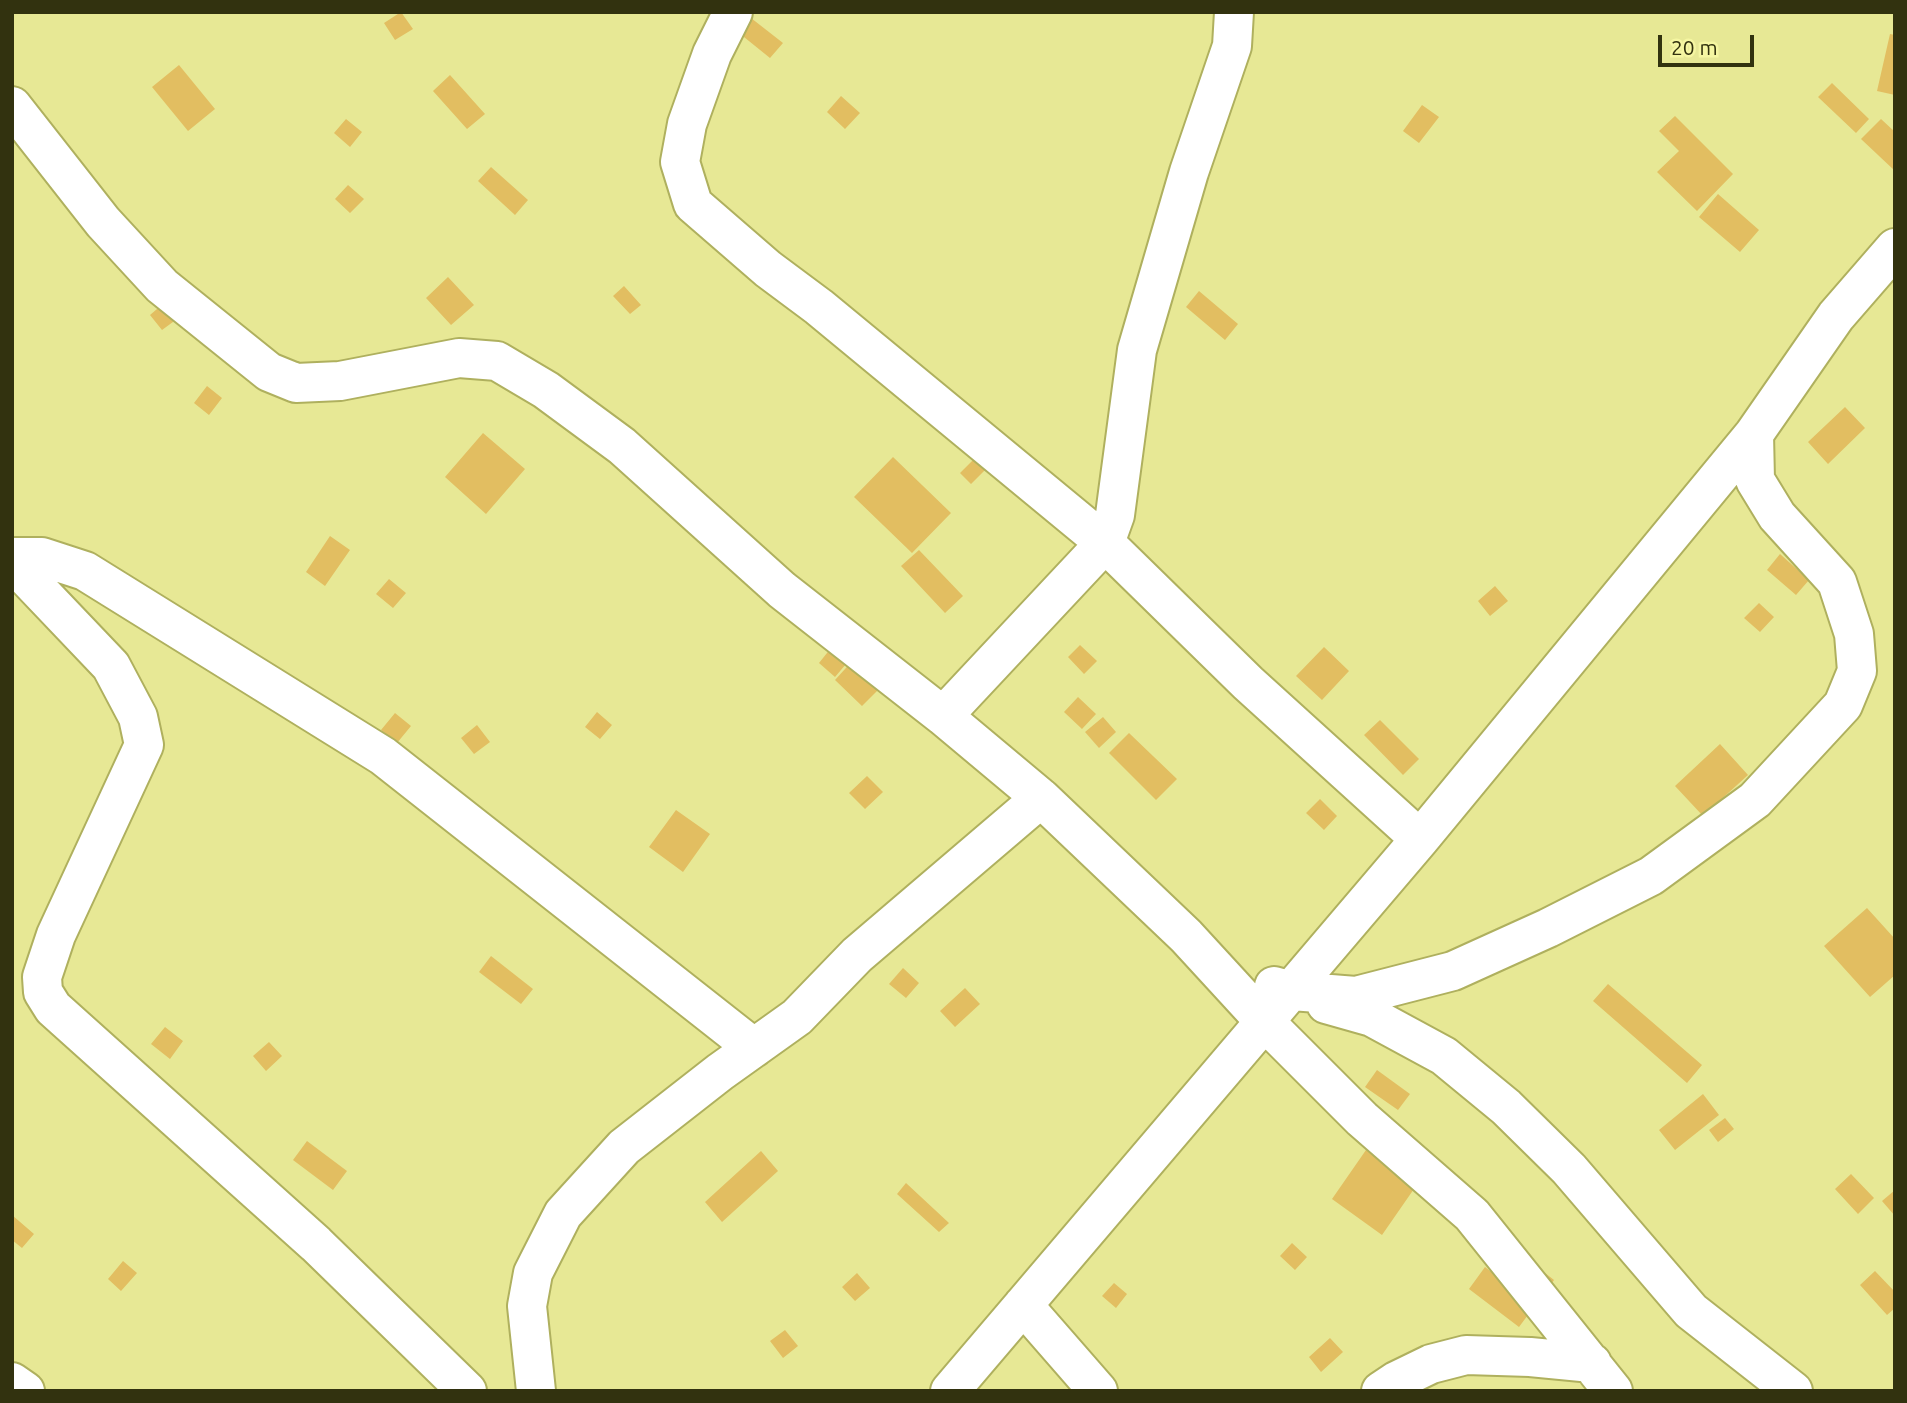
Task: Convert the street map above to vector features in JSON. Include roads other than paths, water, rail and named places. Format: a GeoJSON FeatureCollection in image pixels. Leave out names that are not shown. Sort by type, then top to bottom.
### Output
{"type":"FeatureCollection","features":[{"type":"Feature","properties":{"kind":"street"},"geometry":{"type":"LineString","coordinates":[[733,12],[712,54],[687,124],[680,162],[693,204],[768,269],[1105,543],[1248,683],[1420,839]]}},
{"type":"Feature","properties":{"kind":"street"},"geometry":{"type":"LineString","coordinates":[[943,716],[1105,543],[1115,515],[1137,350],[1189,172],[1232,46],[1234,12]]}},
{"type":"Feature","properties":{"kind":"street"},"geometry":{"type":"LineString","coordinates":[[12,106],[103,222],[162,286],[269,372],[296,383],[340,381],[459,358],[497,361],[546,390],[622,446],[782,590],[943,716],[1041,798],[1186,936],[1265,1022],[1362,1119],[1472,1215],[1603,1377]]}},
{"type":"Feature","properties":{"kind":"street"},"geometry":{"type":"LineString","coordinates":[[950,1391],[1420,839],[1754,434],[1836,316],[1895,248]]}},
{"type":"Feature","properties":{"kind":"street"},"geometry":{"type":"LineString","coordinates":[[1292,991],[1356,996],[1453,971],[1548,928],[1651,876],[1755,800],[1843,705],[1857,671],[1854,634],[1837,582],[1777,516],[1755,480],[1754,434]]}},
{"type":"Feature","properties":{"kind":"street"},"geometry":{"type":"LineString","coordinates":[[12,559],[42,557],[85,571],[383,756],[754,1048]]}},
{"type":"Feature","properties":{"kind":"street"},"geometry":{"type":"LineString","coordinates":[[12,559],[111,666],[138,717],[144,745],[56,935],[42,977],[43,992],[53,1008],[316,1244],[467,1391]]}},
{"type":"Feature","properties":{"kind":"street"},"geometry":{"type":"LineString","coordinates":[[536,1391],[527,1306],[533,1273],[563,1214],[624,1147],[720,1072],[797,1017],[857,955],[1041,798]]}},
{"type":"Feature","properties":{"kind":"street"},"geometry":{"type":"LineString","coordinates":[[1214,967],[1372,1017],[1444,1056],[1506,1107],[1569,1169],[1691,1311],[1793,1391]]}},
{"type":"Feature","properties":{"kind":"street"},"geometry":{"type":"LineString","coordinates":[[1023,1305],[1098,1391]]}},
{"type":"Feature","properties":{"kind":"street"},"geometry":{"type":"LineString","coordinates":[[1381,1391],[1432,1364],[1466,1355],[1531,1357],[1603,1377]]}},
{"type":"Feature","properties":{"kind":"street"},"geometry":{"type":"LineString","coordinates":[[12,1382],[25,1391]]}}]}
